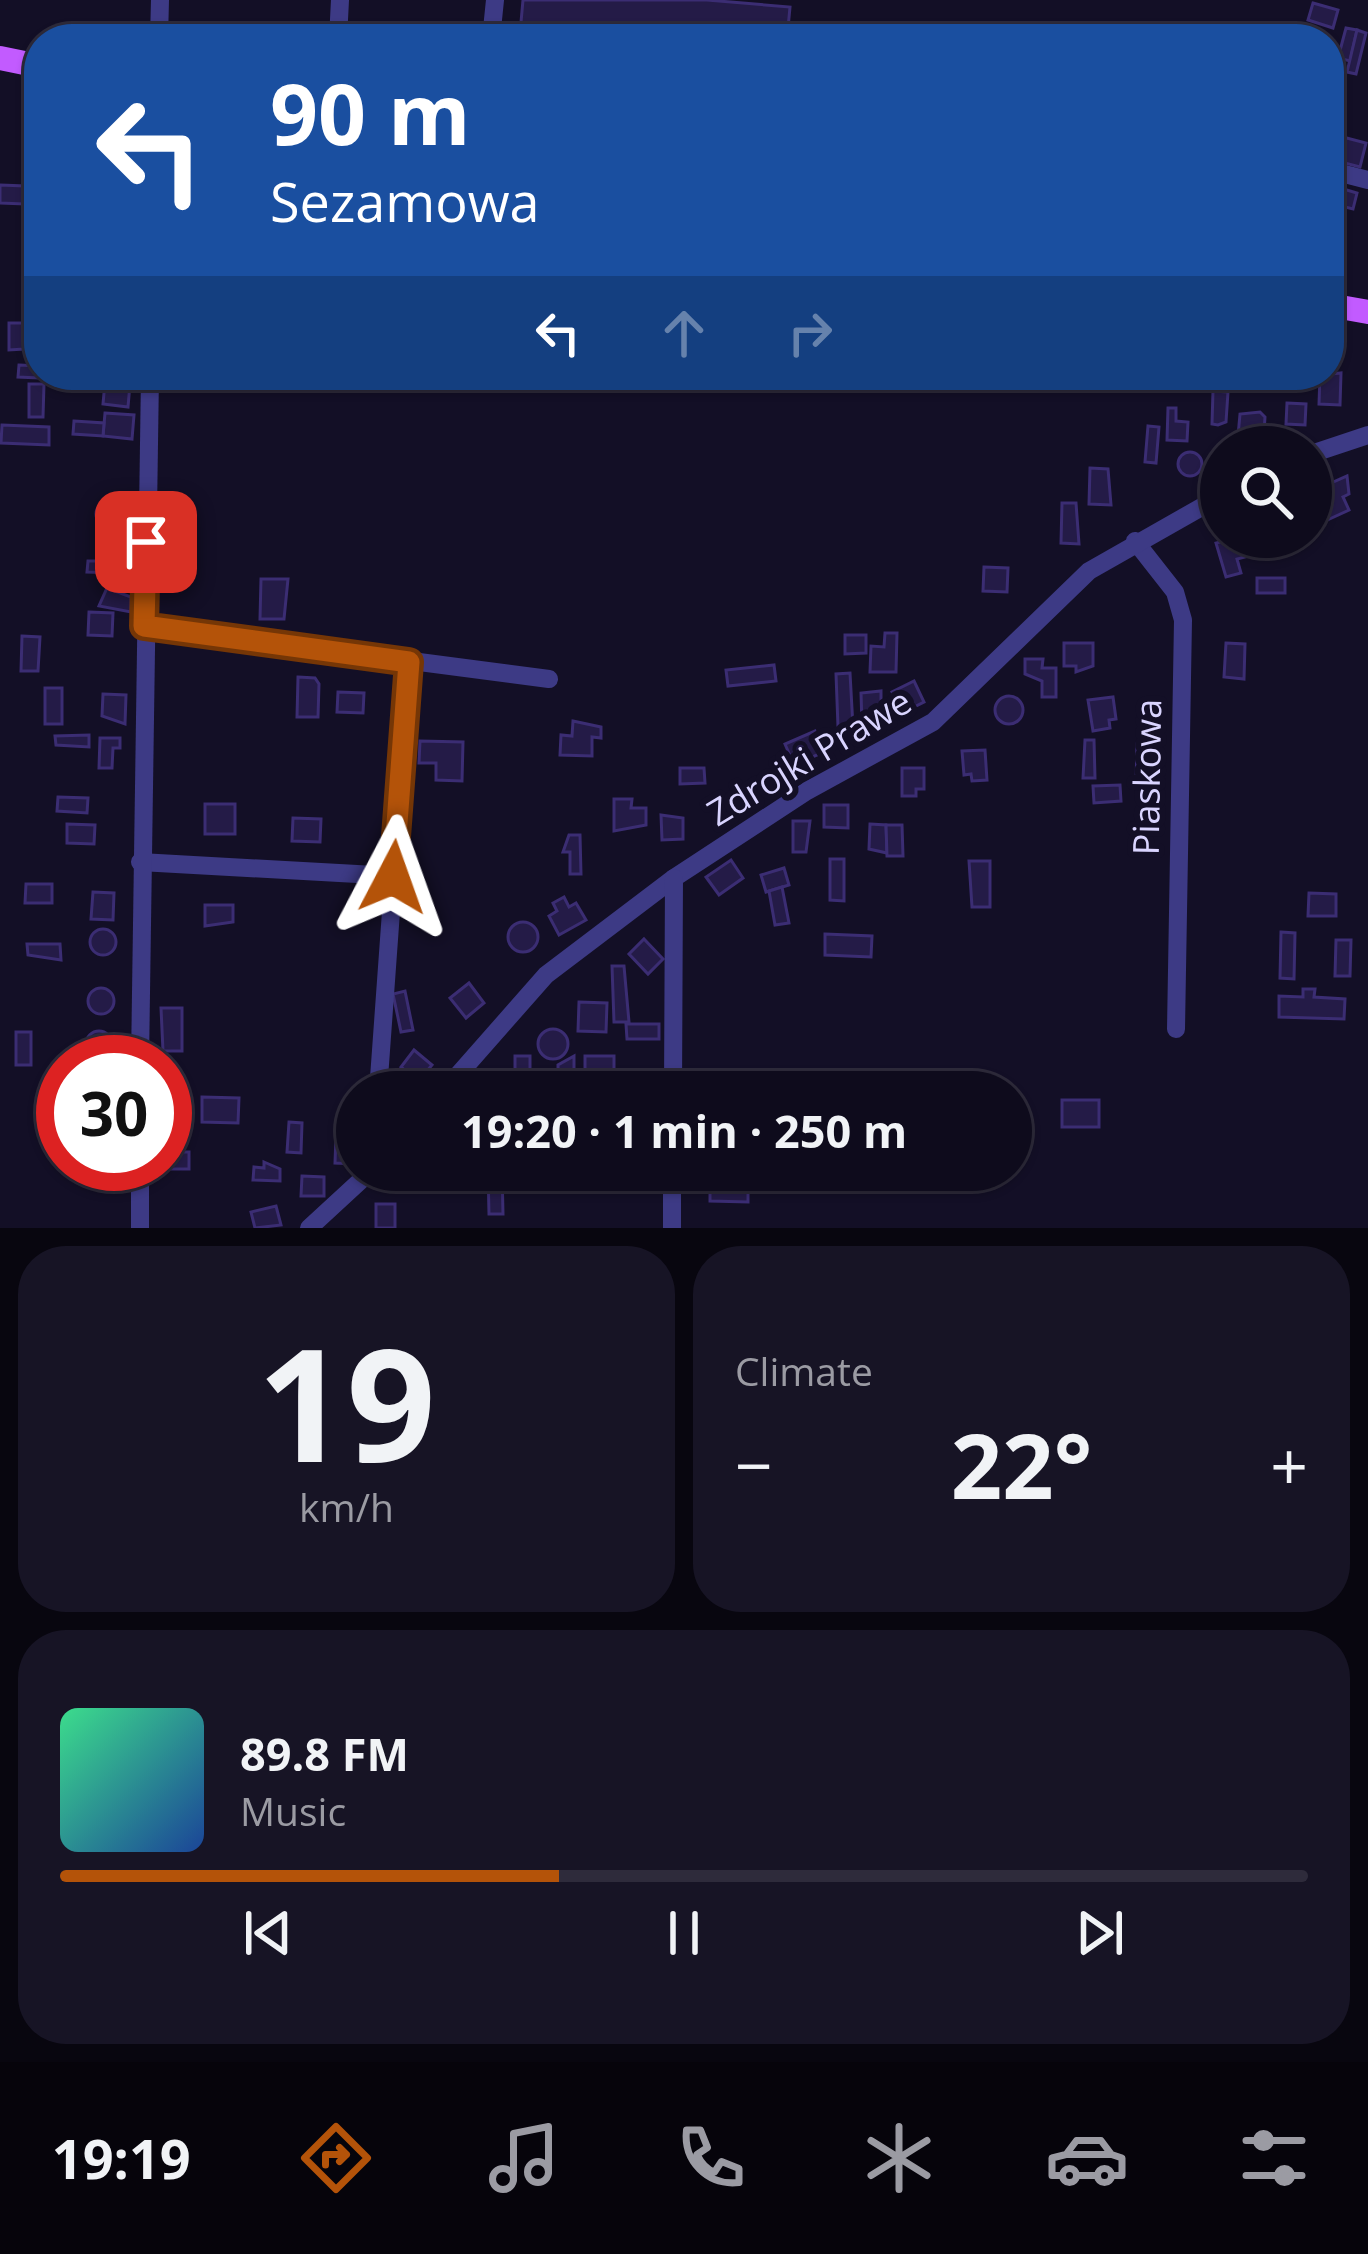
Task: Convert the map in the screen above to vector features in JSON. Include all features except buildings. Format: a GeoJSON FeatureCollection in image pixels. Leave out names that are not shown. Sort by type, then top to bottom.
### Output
{"type":"FeatureCollection","features":[{"type":"Feature","properties":{"kind":"street"},"geometry":{"type":"LineString","coordinates":[[140,1035],[150,390]]}},
{"type":"Feature","properties":{"kind":"street"},"geometry":{"type":"LineString","coordinates":[[1332,447],[1368,435]]}},
{"type":"Feature","properties":{"kind":"street","name":"Zdrojki Prawe"},"geometry":{"type":"LineString","coordinates":[[461,1071],[546,975],[674,878],[807,791],[933,722],[960,701],[1068,587],[1136,541],[1200,507]]}},
{"type":"Feature","properties":{"kind":"street","name":"Piaskowa"},"geometry":{"type":"LineString","coordinates":[[1136,541],[1175,592],[1183,620],[1176,1029]]}},
{"type":"Feature","properties":{"kind":"street"},"geometry":{"type":"LineString","coordinates":[[144,626],[549,679]]}},
{"type":"Feature","properties":{"kind":"street"},"geometry":{"type":"LineString","coordinates":[[379,1071],[409,662]]}},
{"type":"Feature","properties":{"kind":"street"},"geometry":{"type":"LineString","coordinates":[[140,862],[393,877]]}},
{"type":"Feature","properties":{"kind":"street"},"geometry":{"type":"LineString","coordinates":[[673,1071],[674,878]]}},
{"type":"Feature","properties":{"kind":"street"},"geometry":{"type":"LineString","coordinates":[[140,1191],[140,1228]]}},
{"type":"Feature","properties":{"kind":"street"},"geometry":{"type":"LineString","coordinates":[[309,1228],[349,1191]]}},
{"type":"Feature","properties":{"kind":"street"},"geometry":{"type":"LineString","coordinates":[[672,1191],[672,1228]]}},
{"type":"Feature","properties":{"kind":"route"},"geometry":{"type":"LineString","coordinates":[[146,542],[144,626],[409,662],[393,877]]}}]}
